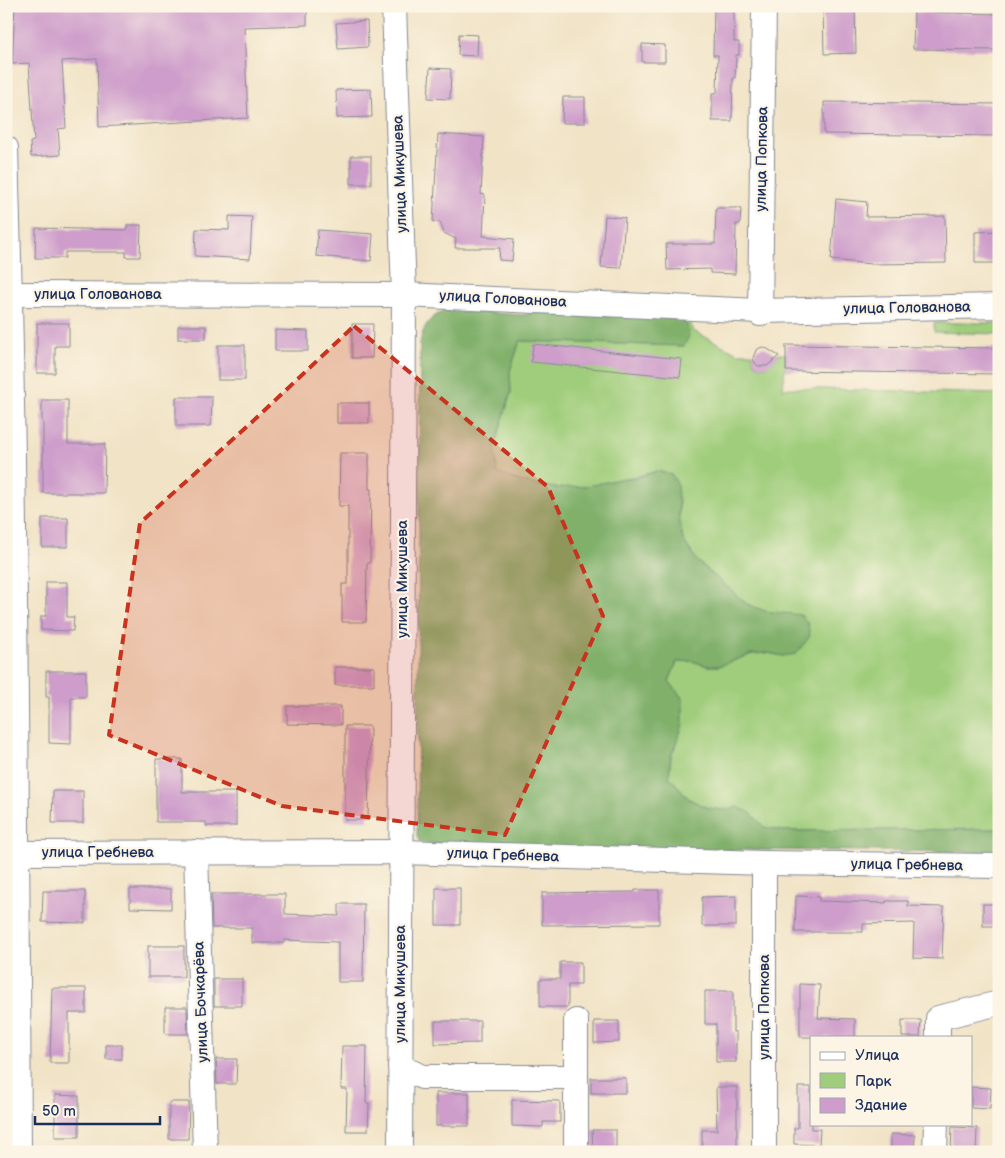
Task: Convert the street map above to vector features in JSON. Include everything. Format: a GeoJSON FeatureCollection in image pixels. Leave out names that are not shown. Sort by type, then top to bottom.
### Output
{"type":"FeatureCollection","features":[{"type":"Feature","properties":{"kind":"street","name":"улица Микушева"},"geometry":{"type":"LineString","coordinates":[[394,6],[404,295],[400,1152]]}},
{"type":"Feature","properties":{"kind":"street","name":"улица Попкова"},"geometry":{"type":"LineString","coordinates":[[760,313],[764,6]]}},
{"type":"Feature","properties":{"kind":"street"},"geometry":{"type":"LineString","coordinates":[[6,148],[12,853],[19,1152]]}},
{"type":"Feature","properties":{"kind":"street","name":"улица Голованова"},"geometry":{"type":"LineString","coordinates":[[8,294],[404,295],[760,313],[999,306]]}},
{"type":"Feature","properties":{"kind":"street","name":"улица Бочкарёва"},"geometry":{"type":"LineString","coordinates":[[196,852],[205,1152]]}},
{"type":"Feature","properties":{"kind":"street","name":"улица Гребнева"},"geometry":{"type":"LineString","coordinates":[[12,853],[401,852],[764,863],[999,866]]}},
{"type":"Feature","properties":{"kind":"street","name":"улица Попкова"},"geometry":{"type":"LineString","coordinates":[[764,863],[764,1152]]}},
{"type":"Feature","properties":{"kind":"street"},"geometry":{"type":"LineString","coordinates":[[938,1036],[938,1018],[999,1004]]}},
{"type":"Feature","properties":{"kind":"street"},"geometry":{"type":"LineString","coordinates":[[576,1021],[576,1152]]}},
{"type":"Feature","properties":{"kind":"street"},"geometry":{"type":"LineString","coordinates":[[400,1066],[422,1077],[576,1077]]}},
{"type":"Feature","properties":{"kind":"street"},"geometry":{"type":"LineString","coordinates":[[935,1152],[936,1126]]}},
{"type":"Feature","properties":{"kind":"highlighted area"},"geometry":{"type":"Polygon","coordinates":[[[354,326],[548,487],[603,616],[505,835],[282,806],[109,735],[140,523],[252,422],[354,326]]]}},
{"type":"Feature","properties":{"kind":"green space"},"geometry":{"type":"Polygon","coordinates":[[[448,310],[523,315],[536,312],[678,317],[687,325],[689,336],[684,346],[520,341],[510,371],[511,392],[495,446],[497,473],[521,482],[555,488],[587,486],[638,477],[657,471],[671,474],[677,483],[683,540],[698,562],[747,604],[765,611],[801,615],[808,624],[810,636],[796,654],[783,656],[768,653],[752,654],[719,666],[707,666],[692,661],[677,662],[669,681],[683,699],[683,725],[671,756],[669,776],[689,799],[708,808],[724,810],[737,807],[751,813],[764,827],[783,831],[999,829],[999,852],[744,850],[662,852],[420,843],[417,836],[420,343],[426,326],[432,318],[448,310]]]}},
{"type":"Feature","properties":{"kind":"green space"},"geometry":{"type":"Polygon","coordinates":[[[685,313],[693,331],[738,353],[753,353],[753,361],[758,366],[767,366],[772,354],[786,354],[783,389],[999,394],[999,829],[783,831],[764,827],[751,813],[737,807],[724,810],[708,808],[689,799],[669,776],[671,756],[676,745],[683,699],[669,681],[677,662],[692,661],[707,666],[719,666],[752,654],[768,653],[783,656],[765,611],[747,604],[698,562],[683,540],[679,516],[679,498],[657,471],[577,488],[542,486],[497,473],[495,446],[511,392],[510,371],[520,341],[684,346],[678,317],[685,313]]]}},
{"type":"Feature","properties":{"kind":"green space"},"geometry":{"type":"Polygon","coordinates":[[[934,323],[999,323],[999,334],[934,332],[934,323]]]}},
{"type":"Feature","properties":{"kind":"building"},"geometry":{"type":"Polygon","coordinates":[[[15,6],[83,6],[83,9],[307,6],[307,25],[244,27],[248,118],[99,127],[97,59],[62,61],[66,128],[58,129],[60,155],[31,157],[30,142],[34,141],[29,63],[12,64],[15,6]]]}},
{"type":"Feature","properties":{"kind":"building"},"geometry":{"type":"Polygon","coordinates":[[[714,6],[734,6],[734,42],[739,42],[739,55],[736,55],[735,78],[733,78],[732,121],[712,121],[712,93],[717,93],[718,55],[713,55],[714,6]]]}},
{"type":"Feature","properties":{"kind":"building"},"geometry":{"type":"Polygon","coordinates":[[[823,6],[855,6],[856,53],[824,54],[823,6]]]}},
{"type":"Feature","properties":{"kind":"building"},"geometry":{"type":"Polygon","coordinates":[[[914,12],[999,14],[999,50],[913,49],[914,12]]]}},
{"type":"Feature","properties":{"kind":"building"},"geometry":{"type":"Polygon","coordinates":[[[367,21],[368,47],[338,49],[336,23],[367,21]]]}},
{"type":"Feature","properties":{"kind":"building"},"geometry":{"type":"Polygon","coordinates":[[[459,34],[478,35],[477,56],[458,55],[459,34]]]}},
{"type":"Feature","properties":{"kind":"building"},"geometry":{"type":"Polygon","coordinates":[[[642,44],[665,45],[665,62],[642,62],[642,44]]]}},
{"type":"Feature","properties":{"kind":"building"},"geometry":{"type":"Polygon","coordinates":[[[430,68],[451,69],[450,99],[428,98],[430,68]]]}},
{"type":"Feature","properties":{"kind":"building"},"geometry":{"type":"Polygon","coordinates":[[[371,89],[372,117],[337,118],[336,90],[371,89]]]}},
{"type":"Feature","properties":{"kind":"building"},"geometry":{"type":"Polygon","coordinates":[[[563,97],[585,97],[585,123],[562,123],[563,97]]]}},
{"type":"Feature","properties":{"kind":"building"},"geometry":{"type":"Polygon","coordinates":[[[824,102],[999,104],[999,136],[824,134],[824,102]]]}},
{"type":"Feature","properties":{"kind":"building"},"geometry":{"type":"Polygon","coordinates":[[[438,134],[484,137],[481,194],[485,195],[483,236],[514,239],[512,261],[499,260],[500,248],[455,248],[456,239],[444,233],[440,222],[433,222],[438,134]]]}},
{"type":"Feature","properties":{"kind":"building"},"geometry":{"type":"Polygon","coordinates":[[[351,156],[371,156],[371,184],[351,184],[351,156]]]}},
{"type":"Feature","properties":{"kind":"building"},"geometry":{"type":"Polygon","coordinates":[[[836,199],[867,202],[866,217],[945,216],[946,263],[871,264],[831,260],[836,199]]]}},
{"type":"Feature","properties":{"kind":"building"},"geometry":{"type":"Polygon","coordinates":[[[716,208],[741,208],[740,224],[736,224],[735,274],[710,273],[710,269],[667,270],[666,244],[715,244],[716,208]]]}},
{"type":"Feature","properties":{"kind":"building"},"geometry":{"type":"Polygon","coordinates":[[[229,216],[252,217],[250,259],[195,256],[196,229],[229,230],[229,216]]]}},
{"type":"Feature","properties":{"kind":"building"},"geometry":{"type":"Polygon","coordinates":[[[605,216],[625,218],[621,268],[601,267],[605,216]]]}},
{"type":"Feature","properties":{"kind":"building"},"geometry":{"type":"Polygon","coordinates":[[[127,225],[141,225],[140,257],[126,257],[126,252],[65,252],[65,258],[35,258],[36,228],[127,230],[127,225]]]}},
{"type":"Feature","properties":{"kind":"building"},"geometry":{"type":"Polygon","coordinates":[[[318,230],[373,234],[371,261],[316,256],[318,230]]]}},
{"type":"Feature","properties":{"kind":"building"},"geometry":{"type":"Polygon","coordinates":[[[999,231],[999,263],[975,263],[975,232],[999,231]]]}},
{"type":"Feature","properties":{"kind":"building"},"geometry":{"type":"Polygon","coordinates":[[[37,323],[69,323],[69,346],[55,346],[55,373],[37,373],[37,323]]]}},
{"type":"Feature","properties":{"kind":"building"},"geometry":{"type":"Polygon","coordinates":[[[352,324],[373,324],[372,358],[352,358],[352,324]]]}},
{"type":"Feature","properties":{"kind":"building"},"geometry":{"type":"Polygon","coordinates":[[[178,326],[206,326],[206,339],[178,339],[178,326]]]}},
{"type":"Feature","properties":{"kind":"building"},"geometry":{"type":"Polygon","coordinates":[[[275,330],[308,331],[308,351],[275,351],[275,330]]]}},
{"type":"Feature","properties":{"kind":"building"},"geometry":{"type":"Polygon","coordinates":[[[533,344],[682,359],[680,377],[531,362],[533,344]]]}},
{"type":"Feature","properties":{"kind":"building"},"geometry":{"type":"Polygon","coordinates":[[[218,345],[245,345],[245,380],[218,380],[218,345]]]}},
{"type":"Feature","properties":{"kind":"building"},"geometry":{"type":"Polygon","coordinates":[[[786,345],[999,348],[999,374],[786,371],[786,345]]]}},
{"type":"Feature","properties":{"kind":"building"},"geometry":{"type":"Polygon","coordinates":[[[762,347],[779,356],[767,366],[758,366],[753,358],[756,350],[762,347]]]}},
{"type":"Feature","properties":{"kind":"building"},"geometry":{"type":"Polygon","coordinates":[[[176,397],[212,397],[211,426],[176,426],[176,397]]]}},
{"type":"Feature","properties":{"kind":"building"},"geometry":{"type":"Polygon","coordinates":[[[42,400],[68,400],[68,444],[105,444],[104,493],[43,493],[42,400]]]}},
{"type":"Feature","properties":{"kind":"building"},"geometry":{"type":"Polygon","coordinates":[[[337,403],[369,403],[369,423],[337,423],[337,403]]]}},
{"type":"Feature","properties":{"kind":"building"},"geometry":{"type":"Polygon","coordinates":[[[340,453],[369,453],[369,489],[371,489],[370,563],[367,563],[366,622],[342,622],[342,584],[348,584],[348,506],[339,506],[340,453]]]}},
{"type":"Feature","properties":{"kind":"building"},"geometry":{"type":"Polygon","coordinates":[[[42,518],[68,518],[68,547],[42,547],[42,518]]]}},
{"type":"Feature","properties":{"kind":"building"},"geometry":{"type":"Polygon","coordinates":[[[46,582],[67,582],[67,617],[74,617],[73,631],[41,630],[41,616],[46,616],[46,582]]]}},
{"type":"Feature","properties":{"kind":"building"},"geometry":{"type":"Polygon","coordinates":[[[335,667],[374,667],[374,685],[335,685],[335,667]]]}},
{"type":"Feature","properties":{"kind":"building"},"geometry":{"type":"Polygon","coordinates":[[[46,671],[86,671],[86,697],[71,697],[71,744],[49,743],[49,697],[46,697],[46,671]]]}},
{"type":"Feature","properties":{"kind":"building"},"geometry":{"type":"Polygon","coordinates":[[[287,706],[341,706],[341,725],[287,724],[287,706]]]}},
{"type":"Feature","properties":{"kind":"building"},"geometry":{"type":"Polygon","coordinates":[[[345,726],[370,726],[368,820],[345,820],[345,726]]]}},
{"type":"Feature","properties":{"kind":"building"},"geometry":{"type":"Polygon","coordinates":[[[156,759],[182,759],[182,792],[236,792],[236,826],[206,826],[206,822],[156,822],[156,759]]]}},
{"type":"Feature","properties":{"kind":"building"},"geometry":{"type":"Polygon","coordinates":[[[53,791],[83,791],[83,823],[52,823],[53,791]]]}},
{"type":"Feature","properties":{"kind":"building"},"geometry":{"type":"Polygon","coordinates":[[[436,888],[460,888],[460,925],[436,925],[436,888]]]}},
{"type":"Feature","properties":{"kind":"building"},"geometry":{"type":"Polygon","coordinates":[[[130,889],[171,889],[171,909],[130,908],[130,889]]]}},
{"type":"Feature","properties":{"kind":"building"},"geometry":{"type":"Polygon","coordinates":[[[635,890],[659,890],[659,924],[542,925],[542,893],[635,892],[635,890]]]}},
{"type":"Feature","properties":{"kind":"building"},"geometry":{"type":"Polygon","coordinates":[[[43,891],[85,891],[85,923],[42,922],[43,891]]]}},
{"type":"Feature","properties":{"kind":"building"},"geometry":{"type":"Polygon","coordinates":[[[211,894],[285,894],[285,914],[339,916],[339,904],[364,904],[363,982],[338,982],[338,942],[284,940],[284,943],[252,943],[252,928],[212,928],[211,894]]]}},
{"type":"Feature","properties":{"kind":"building"},"geometry":{"type":"Polygon","coordinates":[[[736,896],[736,926],[702,926],[702,897],[736,896]]]}},
{"type":"Feature","properties":{"kind":"building"},"geometry":{"type":"Polygon","coordinates":[[[796,896],[819,897],[819,901],[886,903],[886,901],[908,901],[908,906],[944,907],[942,959],[913,958],[914,923],[863,924],[863,932],[795,932],[796,896]]]}},
{"type":"Feature","properties":{"kind":"building"},"geometry":{"type":"Polygon","coordinates":[[[983,904],[999,904],[999,926],[983,926],[983,904]]]}},
{"type":"Feature","properties":{"kind":"building"},"geometry":{"type":"Polygon","coordinates":[[[148,946],[184,946],[184,977],[148,977],[148,946]]]}},
{"type":"Feature","properties":{"kind":"building"},"geometry":{"type":"Polygon","coordinates":[[[560,962],[581,962],[581,985],[568,985],[568,1007],[540,1007],[540,979],[560,979],[560,962]]]}},
{"type":"Feature","properties":{"kind":"building"},"geometry":{"type":"Polygon","coordinates":[[[214,979],[242,979],[242,1006],[214,1006],[214,979]]]}},
{"type":"Feature","properties":{"kind":"building"},"geometry":{"type":"Polygon","coordinates":[[[800,984],[820,985],[818,1018],[855,1019],[855,1036],[800,1037],[800,984]]]}},
{"type":"Feature","properties":{"kind":"building"},"geometry":{"type":"Polygon","coordinates":[[[52,988],[86,988],[86,1013],[69,1013],[69,1063],[50,1063],[52,988]]]}},
{"type":"Feature","properties":{"kind":"building"},"geometry":{"type":"Polygon","coordinates":[[[705,991],[733,991],[733,1032],[736,1032],[736,1062],[716,1062],[716,1024],[705,1024],[705,991]]]}},
{"type":"Feature","properties":{"kind":"building"},"geometry":{"type":"Polygon","coordinates":[[[165,1007],[187,1007],[188,1034],[165,1034],[165,1007]]]}},
{"type":"Feature","properties":{"kind":"building"},"geometry":{"type":"Polygon","coordinates":[[[902,1020],[921,1020],[920,1036],[902,1036],[902,1020]]]}},
{"type":"Feature","properties":{"kind":"building"},"geometry":{"type":"Polygon","coordinates":[[[435,1021],[480,1021],[480,1043],[435,1044],[435,1021]]]}},
{"type":"Feature","properties":{"kind":"building"},"geometry":{"type":"Polygon","coordinates":[[[594,1021],[619,1021],[619,1042],[594,1043],[594,1021]]]}},
{"type":"Feature","properties":{"kind":"building"},"geometry":{"type":"Polygon","coordinates":[[[106,1045],[122,1045],[122,1059],[106,1059],[106,1045]]]}},
{"type":"Feature","properties":{"kind":"building"},"geometry":{"type":"Polygon","coordinates":[[[342,1046],[367,1046],[366,1103],[369,1103],[368,1131],[346,1131],[347,1089],[341,1089],[342,1046]]]}},
{"type":"Feature","properties":{"kind":"building"},"geometry":{"type":"Polygon","coordinates":[[[216,1059],[237,1059],[236,1084],[217,1084],[216,1059]]]}},
{"type":"Feature","properties":{"kind":"building"},"geometry":{"type":"Polygon","coordinates":[[[591,1078],[626,1078],[626,1093],[591,1093],[591,1078]]]}},
{"type":"Feature","properties":{"kind":"building"},"geometry":{"type":"Polygon","coordinates":[[[716,1087],[737,1087],[737,1151],[702,1151],[702,1130],[717,1130],[716,1087]]]}},
{"type":"Feature","properties":{"kind":"building"},"geometry":{"type":"Polygon","coordinates":[[[798,1087],[810,1087],[810,1126],[811,1129],[820,1129],[819,1145],[794,1144],[794,1128],[798,1128],[798,1087]]]}},
{"type":"Feature","properties":{"kind":"building"},"geometry":{"type":"Polygon","coordinates":[[[972,1087],[991,1088],[990,1109],[972,1108],[972,1087]]]}},
{"type":"Feature","properties":{"kind":"building"},"geometry":{"type":"Polygon","coordinates":[[[436,1093],[469,1093],[469,1126],[436,1126],[436,1093]]]}},
{"type":"Feature","properties":{"kind":"building"},"geometry":{"type":"Polygon","coordinates":[[[55,1095],[79,1096],[79,1137],[55,1137],[55,1095]]]}},
{"type":"Feature","properties":{"kind":"building"},"geometry":{"type":"Polygon","coordinates":[[[512,1100],[560,1101],[560,1122],[543,1122],[543,1127],[512,1126],[512,1100]]]}},
{"type":"Feature","properties":{"kind":"building"},"geometry":{"type":"Polygon","coordinates":[[[169,1102],[189,1102],[188,1139],[169,1139],[169,1102]]]}},
{"type":"Feature","properties":{"kind":"building"},"geometry":{"type":"Polygon","coordinates":[[[952,1127],[977,1128],[976,1152],[951,1152],[952,1127]]]}},
{"type":"Feature","properties":{"kind":"building"},"geometry":{"type":"Polygon","coordinates":[[[592,1130],[616,1130],[616,1152],[593,1152],[592,1130]]]}},
{"type":"Feature","properties":{"kind":"building"},"geometry":{"type":"Polygon","coordinates":[[[891,1134],[915,1135],[914,1152],[891,1152],[891,1134]]]}}]}
